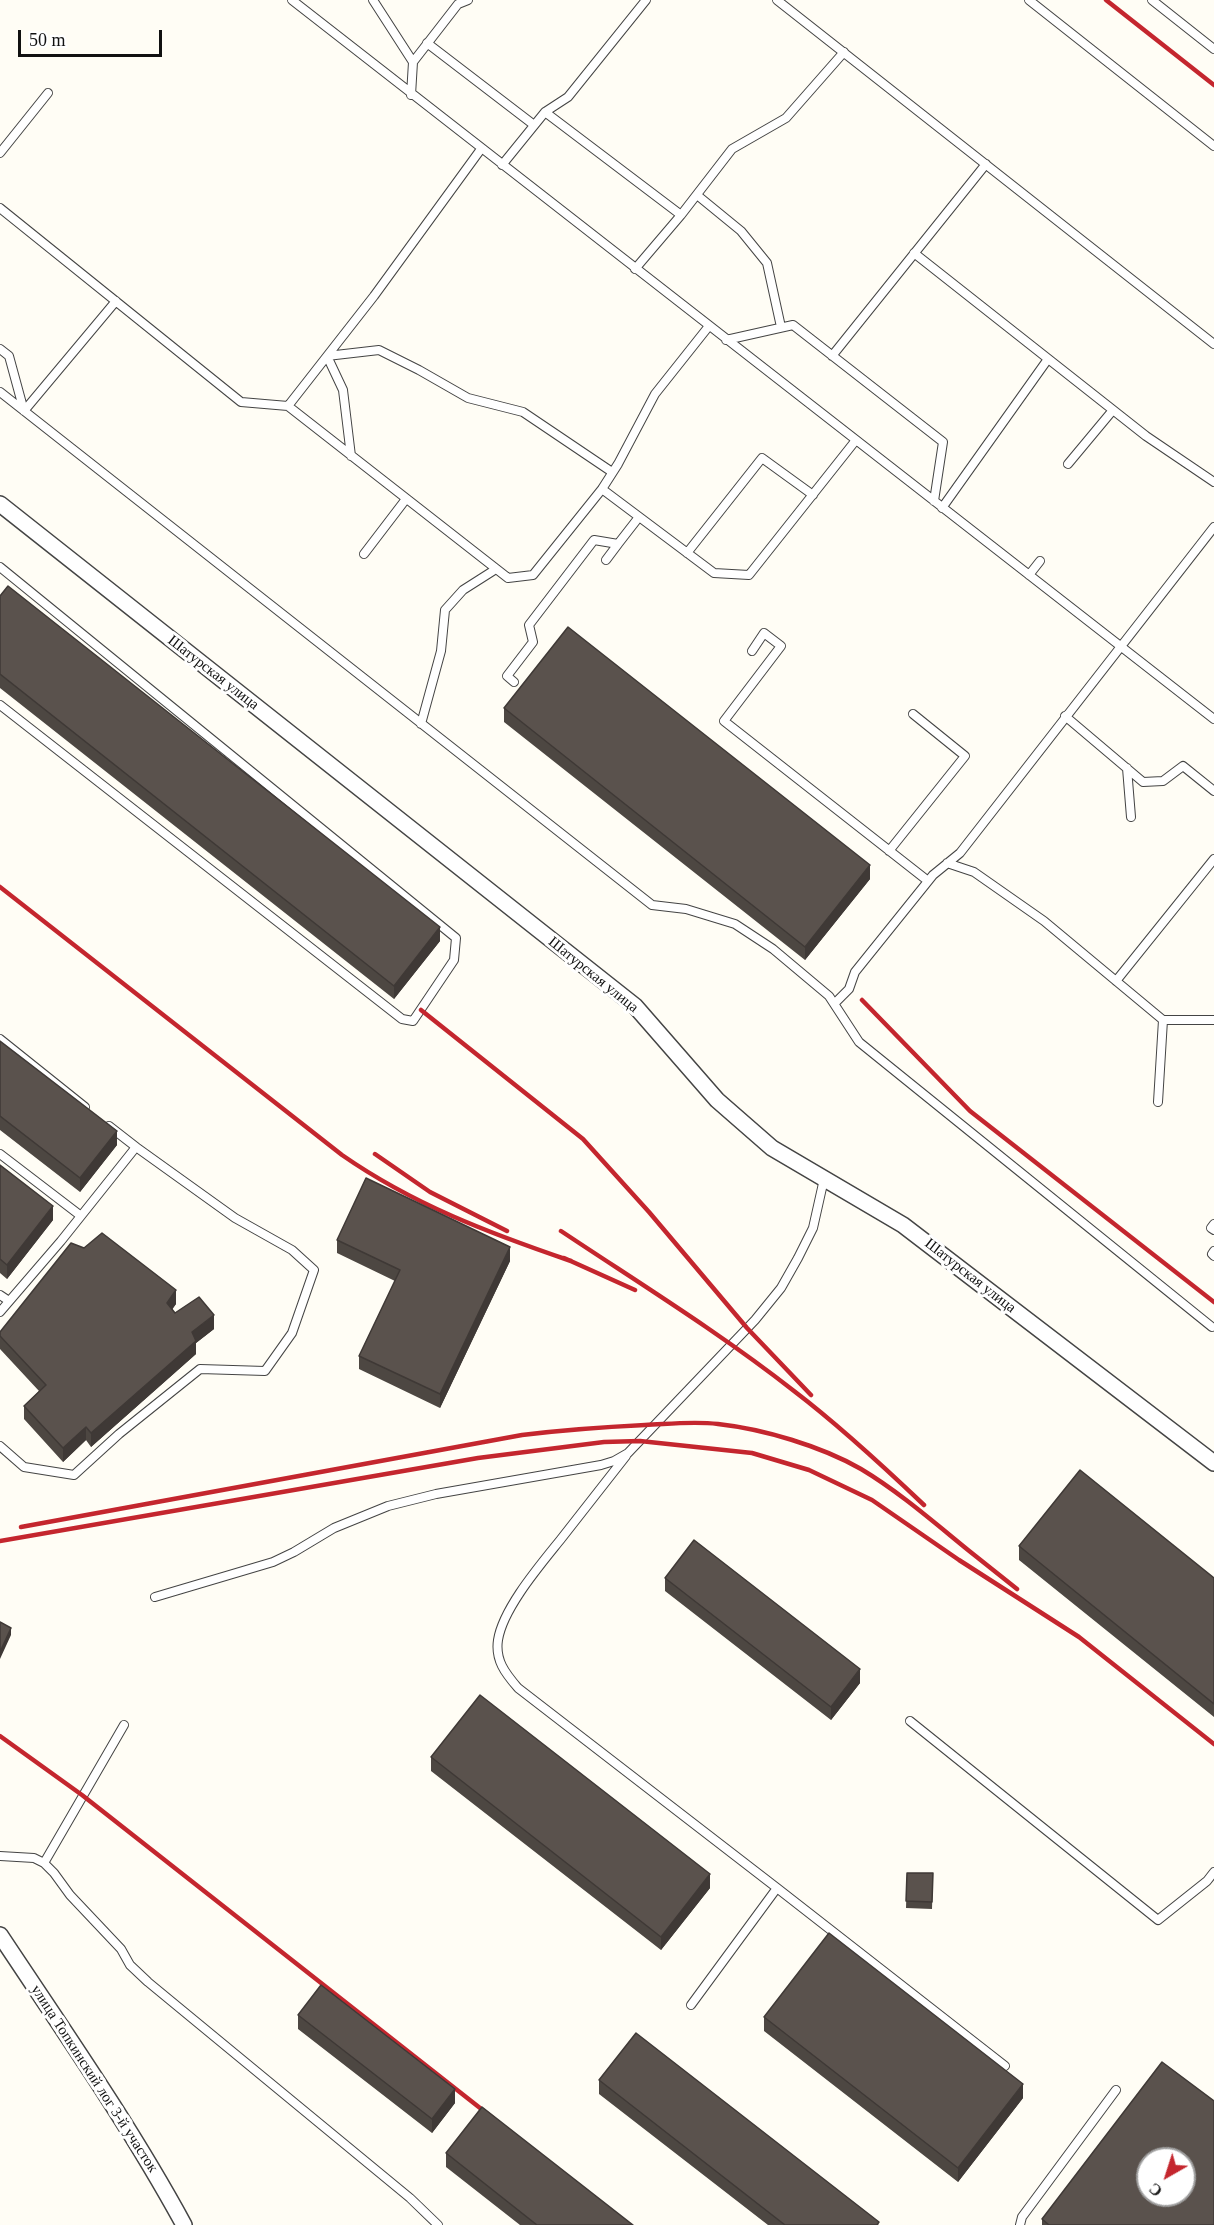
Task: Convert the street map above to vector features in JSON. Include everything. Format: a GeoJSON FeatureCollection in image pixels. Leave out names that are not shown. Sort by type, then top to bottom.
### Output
{"type":"FeatureCollection","features":[{"type":"Feature","properties":{"kind":"street","name":"Шатурская улица"},"geometry":{"type":"LineString","coordinates":[[0,504],[635,1006],[717,1100],[772,1148],[903,1224],[1214,1463]]}},
{"type":"Feature","properties":{"kind":"street","name":"улица Топкинский лог 3-й участок"},"geometry":{"type":"LineString","coordinates":[[0,1935],[164,2188],[184,2225]]}},
{"type":"Feature","properties":{"kind":"lane"},"geometry":{"type":"LineString","coordinates":[[292,0],[1214,719]]}},
{"type":"Feature","properties":{"kind":"lane"},"geometry":{"type":"LineString","coordinates":[[373,0],[413,62]]}},
{"type":"Feature","properties":{"kind":"lane"},"geometry":{"type":"LineString","coordinates":[[411,94],[413,62],[458,4],[468,0]]}},
{"type":"Feature","properties":{"kind":"lane"},"geometry":{"type":"LineString","coordinates":[[502,165],[545,112],[568,97],[646,0]]}},
{"type":"Feature","properties":{"kind":"lane"},"geometry":{"type":"LineString","coordinates":[[777,0],[1214,344]]}},
{"type":"Feature","properties":{"kind":"lane"},"geometry":{"type":"LineString","coordinates":[[1029,0],[1214,146]]}},
{"type":"Feature","properties":{"kind":"lane"},"geometry":{"type":"LineString","coordinates":[[1152,0],[1214,49]]}},
{"type":"Feature","properties":{"kind":"lane"},"geometry":{"type":"LineString","coordinates":[[427,43],[534,125]]}},
{"type":"Feature","properties":{"kind":"lane"},"geometry":{"type":"LineString","coordinates":[[635,269],[681,215],[732,148],[786,118],[843,52]]}},
{"type":"Feature","properties":{"kind":"lane"},"geometry":{"type":"LineString","coordinates":[[0,153],[48,93]]}},
{"type":"Feature","properties":{"kind":"lane"},"geometry":{"type":"LineString","coordinates":[[545,112],[681,215]]}},
{"type":"Feature","properties":{"kind":"lane"},"geometry":{"type":"LineString","coordinates":[[288,406],[374,296],[481,149]]}},
{"type":"Feature","properties":{"kind":"lane"},"geometry":{"type":"LineString","coordinates":[[832,356],[986,164]]}},
{"type":"Feature","properties":{"kind":"lane"},"geometry":{"type":"LineString","coordinates":[[697,195],[741,231],[767,263],[782,327]]}},
{"type":"Feature","properties":{"kind":"lane"},"geometry":{"type":"LineString","coordinates":[[0,208],[241,402],[288,406],[508,578],[533,575],[602,489],[655,394],[708,326]]}},
{"type":"Feature","properties":{"kind":"lane"},"geometry":{"type":"LineString","coordinates":[[914,253],[1146,436],[1214,482]]}},
{"type":"Feature","properties":{"kind":"lane"},"geometry":{"type":"LineString","coordinates":[[24,411],[116,301]]}},
{"type":"Feature","properties":{"kind":"lane"},"geometry":{"type":"LineString","coordinates":[[726,340],[793,325],[943,442],[934,501]]}},
{"type":"Feature","properties":{"kind":"lane"},"geometry":{"type":"LineString","coordinates":[[0,349],[9,356],[24,411]]}},
{"type":"Feature","properties":{"kind":"lane"},"geometry":{"type":"LineString","coordinates":[[327,356],[379,350],[468,398],[523,412],[612,472]]}},
{"type":"Feature","properties":{"kind":"lane"},"geometry":{"type":"LineString","coordinates":[[327,356],[343,390],[351,456]]}},
{"type":"Feature","properties":{"kind":"lane"},"geometry":{"type":"LineString","coordinates":[[942,508],[1048,359]]}},
{"type":"Feature","properties":{"kind":"lane"},"geometry":{"type":"LineString","coordinates":[[0,392],[652,905],[686,909],[735,924],[773,949],[835,1003],[859,1042],[1212,1327]]}},
{"type":"Feature","properties":{"kind":"lane"},"geometry":{"type":"LineString","coordinates":[[1068,464],[1113,410]]}},
{"type":"Feature","properties":{"kind":"lane"},"geometry":{"type":"LineString","coordinates":[[602,489],[714,573],[749,575],[855,440]]}},
{"type":"Feature","properties":{"kind":"lane"},"geometry":{"type":"LineString","coordinates":[[687,553],[762,458],[813,495]]}},
{"type":"Feature","properties":{"kind":"lane"},"geometry":{"type":"LineString","coordinates":[[364,554],[406,499]]}},
{"type":"Feature","properties":{"kind":"lane"},"geometry":{"type":"LineString","coordinates":[[606,560],[639,517]]}},
{"type":"Feature","properties":{"kind":"lane"},"geometry":{"type":"LineString","coordinates":[[835,1003],[849,988],[855,972],[927,881],[960,853],[1214,527]]}},
{"type":"Feature","properties":{"kind":"lane"},"geometry":{"type":"LineString","coordinates":[[514,682],[507,676],[533,642],[529,625],[594,540],[618,544]]}},
{"type":"Feature","properties":{"kind":"lane"},"geometry":{"type":"LineString","coordinates":[[1029,575],[1040,561]]}},
{"type":"Feature","properties":{"kind":"lane"},"geometry":{"type":"LineString","coordinates":[[0,567],[456,938],[454,960],[413,1021],[402,1019],[0,705]]}},
{"type":"Feature","properties":{"kind":"lane"},"geometry":{"type":"LineString","coordinates":[[421,724],[441,651],[445,610],[463,590],[496,569]]}},
{"type":"Feature","properties":{"kind":"lane"},"geometry":{"type":"LineString","coordinates":[[752,651],[764,633],[781,646],[724,721],[927,881]]}},
{"type":"Feature","properties":{"kind":"lane"},"geometry":{"type":"LineString","coordinates":[[889,851],[965,756],[913,714]]}},
{"type":"Feature","properties":{"kind":"lane"},"geometry":{"type":"LineString","coordinates":[[1065,716],[1143,782],[1163,781],[1183,766],[1214,791]]}},
{"type":"Feature","properties":{"kind":"lane"},"geometry":{"type":"LineString","coordinates":[[1127,768],[1131,817]]}},
{"type":"Feature","properties":{"kind":"lane"},"geometry":{"type":"LineString","coordinates":[[1116,981],[1214,859]]}},
{"type":"Feature","properties":{"kind":"lane"},"geometry":{"type":"LineString","coordinates":[[947,863],[974,872],[1044,921],[1163,1020],[1214,1020]]}},
{"type":"Feature","properties":{"kind":"lane"},"geometry":{"type":"LineString","coordinates":[[1158,1102],[1163,1020]]}},
{"type":"Feature","properties":{"kind":"lane"},"geometry":{"type":"LineString","coordinates":[[0,1039],[90,1111]]}},
{"type":"Feature","properties":{"kind":"lane"},"geometry":{"type":"LineString","coordinates":[[0,1446],[24,1467],[74,1475],[119,1434],[200,1369],[265,1371],[292,1333],[314,1270],[292,1250],[235,1218],[99,1118]]}},
{"type":"Feature","properties":{"kind":"lane"},"geometry":{"type":"LineString","coordinates":[[0,1312],[136,1147]]}},
{"type":"Feature","properties":{"kind":"lane"},"geometry":{"type":"LineString","coordinates":[[0,1154],[81,1216]]}},
{"type":"Feature","properties":{"kind":"lane"},"geometry":{"type":"LineString","coordinates":[[824,1179],[813,1228],[781,1288],[755,1320],[628,1453],[535,1572],[501,1626],[498,1660],[505,1674],[518,1688],[1005,2066]]}},
{"type":"Feature","properties":{"kind":"lane"},"geometry":{"type":"LineString","coordinates":[[1214,1224],[1211,1228],[1214,1230]]}},
{"type":"Feature","properties":{"kind":"lane"},"geometry":{"type":"LineString","coordinates":[[1214,1251],[1212,1254],[1214,1256]]}},
{"type":"Feature","properties":{"kind":"lane"},"geometry":{"type":"LineString","coordinates":[[0,1295],[9,1301]]}},
{"type":"Feature","properties":{"kind":"lane"},"geometry":{"type":"LineString","coordinates":[[155,1598],[273,1562],[334,1528],[388,1506],[436,1494],[601,1465],[628,1453]]}},
{"type":"Feature","properties":{"kind":"lane"},"geometry":{"type":"LineString","coordinates":[[910,1721],[1158,1920],[1207,1881],[1214,1872]]}},
{"type":"Feature","properties":{"kind":"lane"},"geometry":{"type":"LineString","coordinates":[[44,1863],[124,1725]]}},
{"type":"Feature","properties":{"kind":"lane"},"geometry":{"type":"LineString","coordinates":[[0,1856],[28,1857],[44,1863],[70,1895],[121,1949],[130,1965],[148,1982],[410,2198],[438,2225]]}},
{"type":"Feature","properties":{"kind":"lane"},"geometry":{"type":"LineString","coordinates":[[691,2005],[777,1888]]}},
{"type":"Feature","properties":{"kind":"lane"},"geometry":{"type":"LineString","coordinates":[[1020,2225],[1022,2217],[1116,2090]]}},
{"type":"Feature","properties":{"kind":"building"},"geometry":{"type":"Polygon","coordinates":[[[8,586],[440,927],[394,986],[0,674],[0,596],[8,586]]]}},
{"type":"Feature","properties":{"kind":"building"},"geometry":{"type":"Polygon","coordinates":[[[568,627],[870,865],[805,947],[504,708],[568,627]]]}},
{"type":"Feature","properties":{"kind":"building"},"geometry":{"type":"Polygon","coordinates":[[[0,1041],[117,1131],[80,1178],[0,1116],[0,1041]]]}},
{"type":"Feature","properties":{"kind":"building"},"geometry":{"type":"Polygon","coordinates":[[[0,1165],[53,1206],[7,1265],[0,1259],[0,1165]]]}},
{"type":"Feature","properties":{"kind":"building"},"geometry":{"type":"Polygon","coordinates":[[[366,1178],[510,1247],[440,1394],[359,1356],[400,1270],[337,1240],[366,1178]]]}},
{"type":"Feature","properties":{"kind":"building"},"geometry":{"type":"Polygon","coordinates":[[[102,1233],[176,1290],[167,1303],[175,1313],[199,1297],[214,1315],[192,1332],[196,1341],[91,1433],[86,1427],[63,1448],[24,1406],[46,1385],[0,1336],[0,1332],[71,1243],[84,1248],[102,1233]]]}},
{"type":"Feature","properties":{"kind":"building"},"geometry":{"type":"Polygon","coordinates":[[[1080,1470],[1214,1578],[1214,1704],[1019,1546],[1080,1470]]]}},
{"type":"Feature","properties":{"kind":"building"},"geometry":{"type":"Polygon","coordinates":[[[694,1540],[860,1669],[831,1707],[665,1578],[694,1540]]]}},
{"type":"Feature","properties":{"kind":"building"},"geometry":{"type":"Polygon","coordinates":[[[0,1622],[11,1628],[0,1652],[0,1622]]]}},
{"type":"Feature","properties":{"kind":"building"},"geometry":{"type":"Polygon","coordinates":[[[480,1695],[710,1874],[661,1937],[431,1757],[480,1695]]]}},
{"type":"Feature","properties":{"kind":"building"},"geometry":{"type":"Polygon","coordinates":[[[907,1873],[933,1873],[932,1902],[906,1901],[907,1873]]]}},
{"type":"Feature","properties":{"kind":"building"},"geometry":{"type":"Polygon","coordinates":[[[829,1933],[1023,2084],[958,2168],[764,2017],[829,1933]]]}},
{"type":"Feature","properties":{"kind":"building"},"geometry":{"type":"Polygon","coordinates":[[[321,1985],[455,2089],[432,2119],[298,2015],[321,1985]]]}},
{"type":"Feature","properties":{"kind":"building"},"geometry":{"type":"Polygon","coordinates":[[[636,2033],[879,2222],[877,2225],[785,2225],[599,2080],[636,2033]]]}},
{"type":"Feature","properties":{"kind":"building"},"geometry":{"type":"Polygon","coordinates":[[[1162,2062],[1214,2101],[1214,2225],[1049,2225],[1042,2219],[1162,2062]]]}},
{"type":"Feature","properties":{"kind":"building"},"geometry":{"type":"Polygon","coordinates":[[[482,2107],[633,2225],[537,2225],[446,2153],[482,2107]]]}},
{"type":"Feature","properties":{"kind":"railway"},"geometry":{"type":"LineString","coordinates":[[1106,0],[1214,85]]}},
{"type":"Feature","properties":{"kind":"railway"},"geometry":{"type":"LineString","coordinates":[[0,887],[342,1155],[369,1173],[453,1216],[571,1261]]}},
{"type":"Feature","properties":{"kind":"railway"},"geometry":{"type":"LineString","coordinates":[[862,1000],[970,1111],[1214,1302]]}},
{"type":"Feature","properties":{"kind":"railway"},"geometry":{"type":"LineString","coordinates":[[421,1010],[583,1139],[649,1212],[747,1328],[811,1395]]}},
{"type":"Feature","properties":{"kind":"railway"},"geometry":{"type":"LineString","coordinates":[[375,1154],[430,1192],[507,1231]]}},
{"type":"Feature","properties":{"kind":"railway"},"geometry":{"type":"LineString","coordinates":[[561,1231],[766,1370],[844,1432],[924,1505]]}},
{"type":"Feature","properties":{"kind":"railway"},"geometry":{"type":"LineString","coordinates":[[564,1258],[635,1290]]}},
{"type":"Feature","properties":{"kind":"railway"},"geometry":{"type":"LineString","coordinates":[[21,1527],[522,1435],[699,1423],[735,1426],[772,1434],[810,1446],[845,1461],[890,1488],[973,1554]]}},
{"type":"Feature","properties":{"kind":"railway"},"geometry":{"type":"LineString","coordinates":[[0,1541],[478,1458],[604,1442],[640,1441],[752,1453],[809,1470],[872,1500],[959,1560],[1079,1637],[1214,1744]]}},
{"type":"Feature","properties":{"kind":"railway"},"geometry":{"type":"LineString","coordinates":[[968,1550],[1017,1589]]}},
{"type":"Feature","properties":{"kind":"railway"},"geometry":{"type":"LineString","coordinates":[[0,1736],[82,1795],[494,2119]]}}]}
